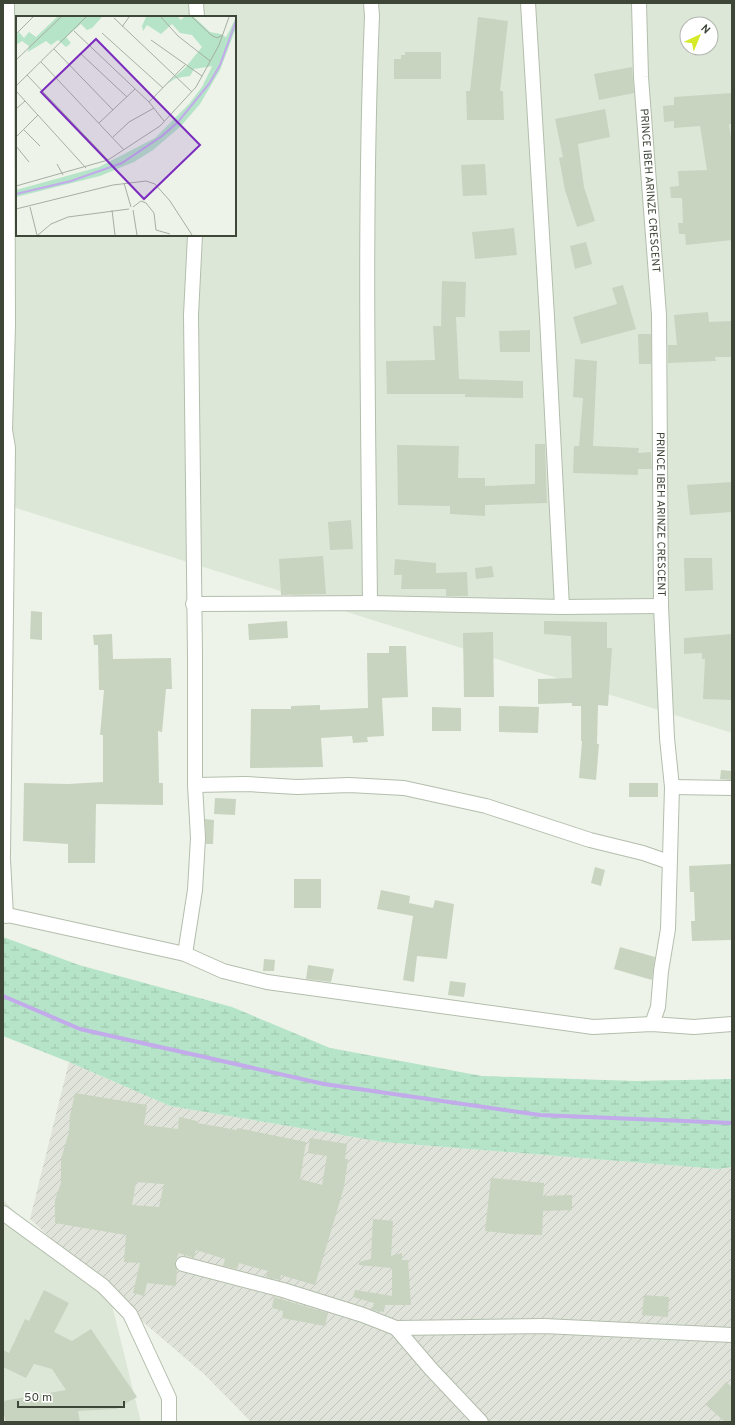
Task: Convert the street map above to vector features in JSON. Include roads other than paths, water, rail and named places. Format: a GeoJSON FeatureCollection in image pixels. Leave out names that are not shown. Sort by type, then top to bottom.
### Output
{"type":"FeatureCollection","features":[{"type":"Feature","properties":{"kind":"street"},"geometry":{"type":"LineString","coordinates":[[3,855],[8,448],[5,430],[8,326],[7,3]]}},
{"type":"Feature","properties":{"kind":"street"},"geometry":{"type":"LineString","coordinates":[[196,3],[197,16]]}},
{"type":"Feature","properties":{"kind":"street"},"geometry":{"type":"LineString","coordinates":[[370,603],[366,314],[368,130],[372,16],[371,3]]}},
{"type":"Feature","properties":{"kind":"street"},"geometry":{"type":"LineString","coordinates":[[528,3],[547,317],[562,607]]}},
{"type":"Feature","properties":{"kind":"street","name":"PRINCE IBEH ARINZE CRESCENT"},"geometry":{"type":"LineString","coordinates":[[639,3],[641,77],[659,315],[661,606],[672,787],[668,929],[661,971],[658,1007],[652,1024]]}},
{"type":"Feature","properties":{"kind":"street"},"geometry":{"type":"LineString","coordinates":[[184,954],[196,890],[198,838],[195,785],[191,315],[194,236]]}},
{"type":"Feature","properties":{"kind":"street"},"geometry":{"type":"LineString","coordinates":[[193,604],[370,603],[562,607],[661,606]]}},
{"type":"Feature","properties":{"kind":"street"},"geometry":{"type":"LineString","coordinates":[[195,785],[246,784],[297,787],[349,785],[404,788],[486,806],[590,840],[643,853],[669,862]]}},
{"type":"Feature","properties":{"kind":"street"},"geometry":{"type":"LineString","coordinates":[[672,787],[732,788]]}},
{"type":"Feature","properties":{"kind":"street"},"geometry":{"type":"LineString","coordinates":[[3,859],[4,915],[184,954],[223,971],[267,982],[593,1027],[652,1024],[694,1027],[732,1024]]}},
{"type":"Feature","properties":{"kind":"street"},"geometry":{"type":"LineString","coordinates":[[3,1213],[103,1286],[130,1314],[169,1398],[169,1422]]}},
{"type":"Feature","properties":{"kind":"street"},"geometry":{"type":"LineString","coordinates":[[183,1264],[283,1290],[363,1315],[396,1328],[544,1326],[732,1335]]}},
{"type":"Feature","properties":{"kind":"street"},"geometry":{"type":"LineString","coordinates":[[396,1328],[431,1369],[481,1422]]}},
{"type":"Feature","properties":{"kind":"waterway"},"geometry":{"type":"LineString","coordinates":[[3,996],[80,1029],[324,1084],[540,1115],[732,1123]]}}]}
